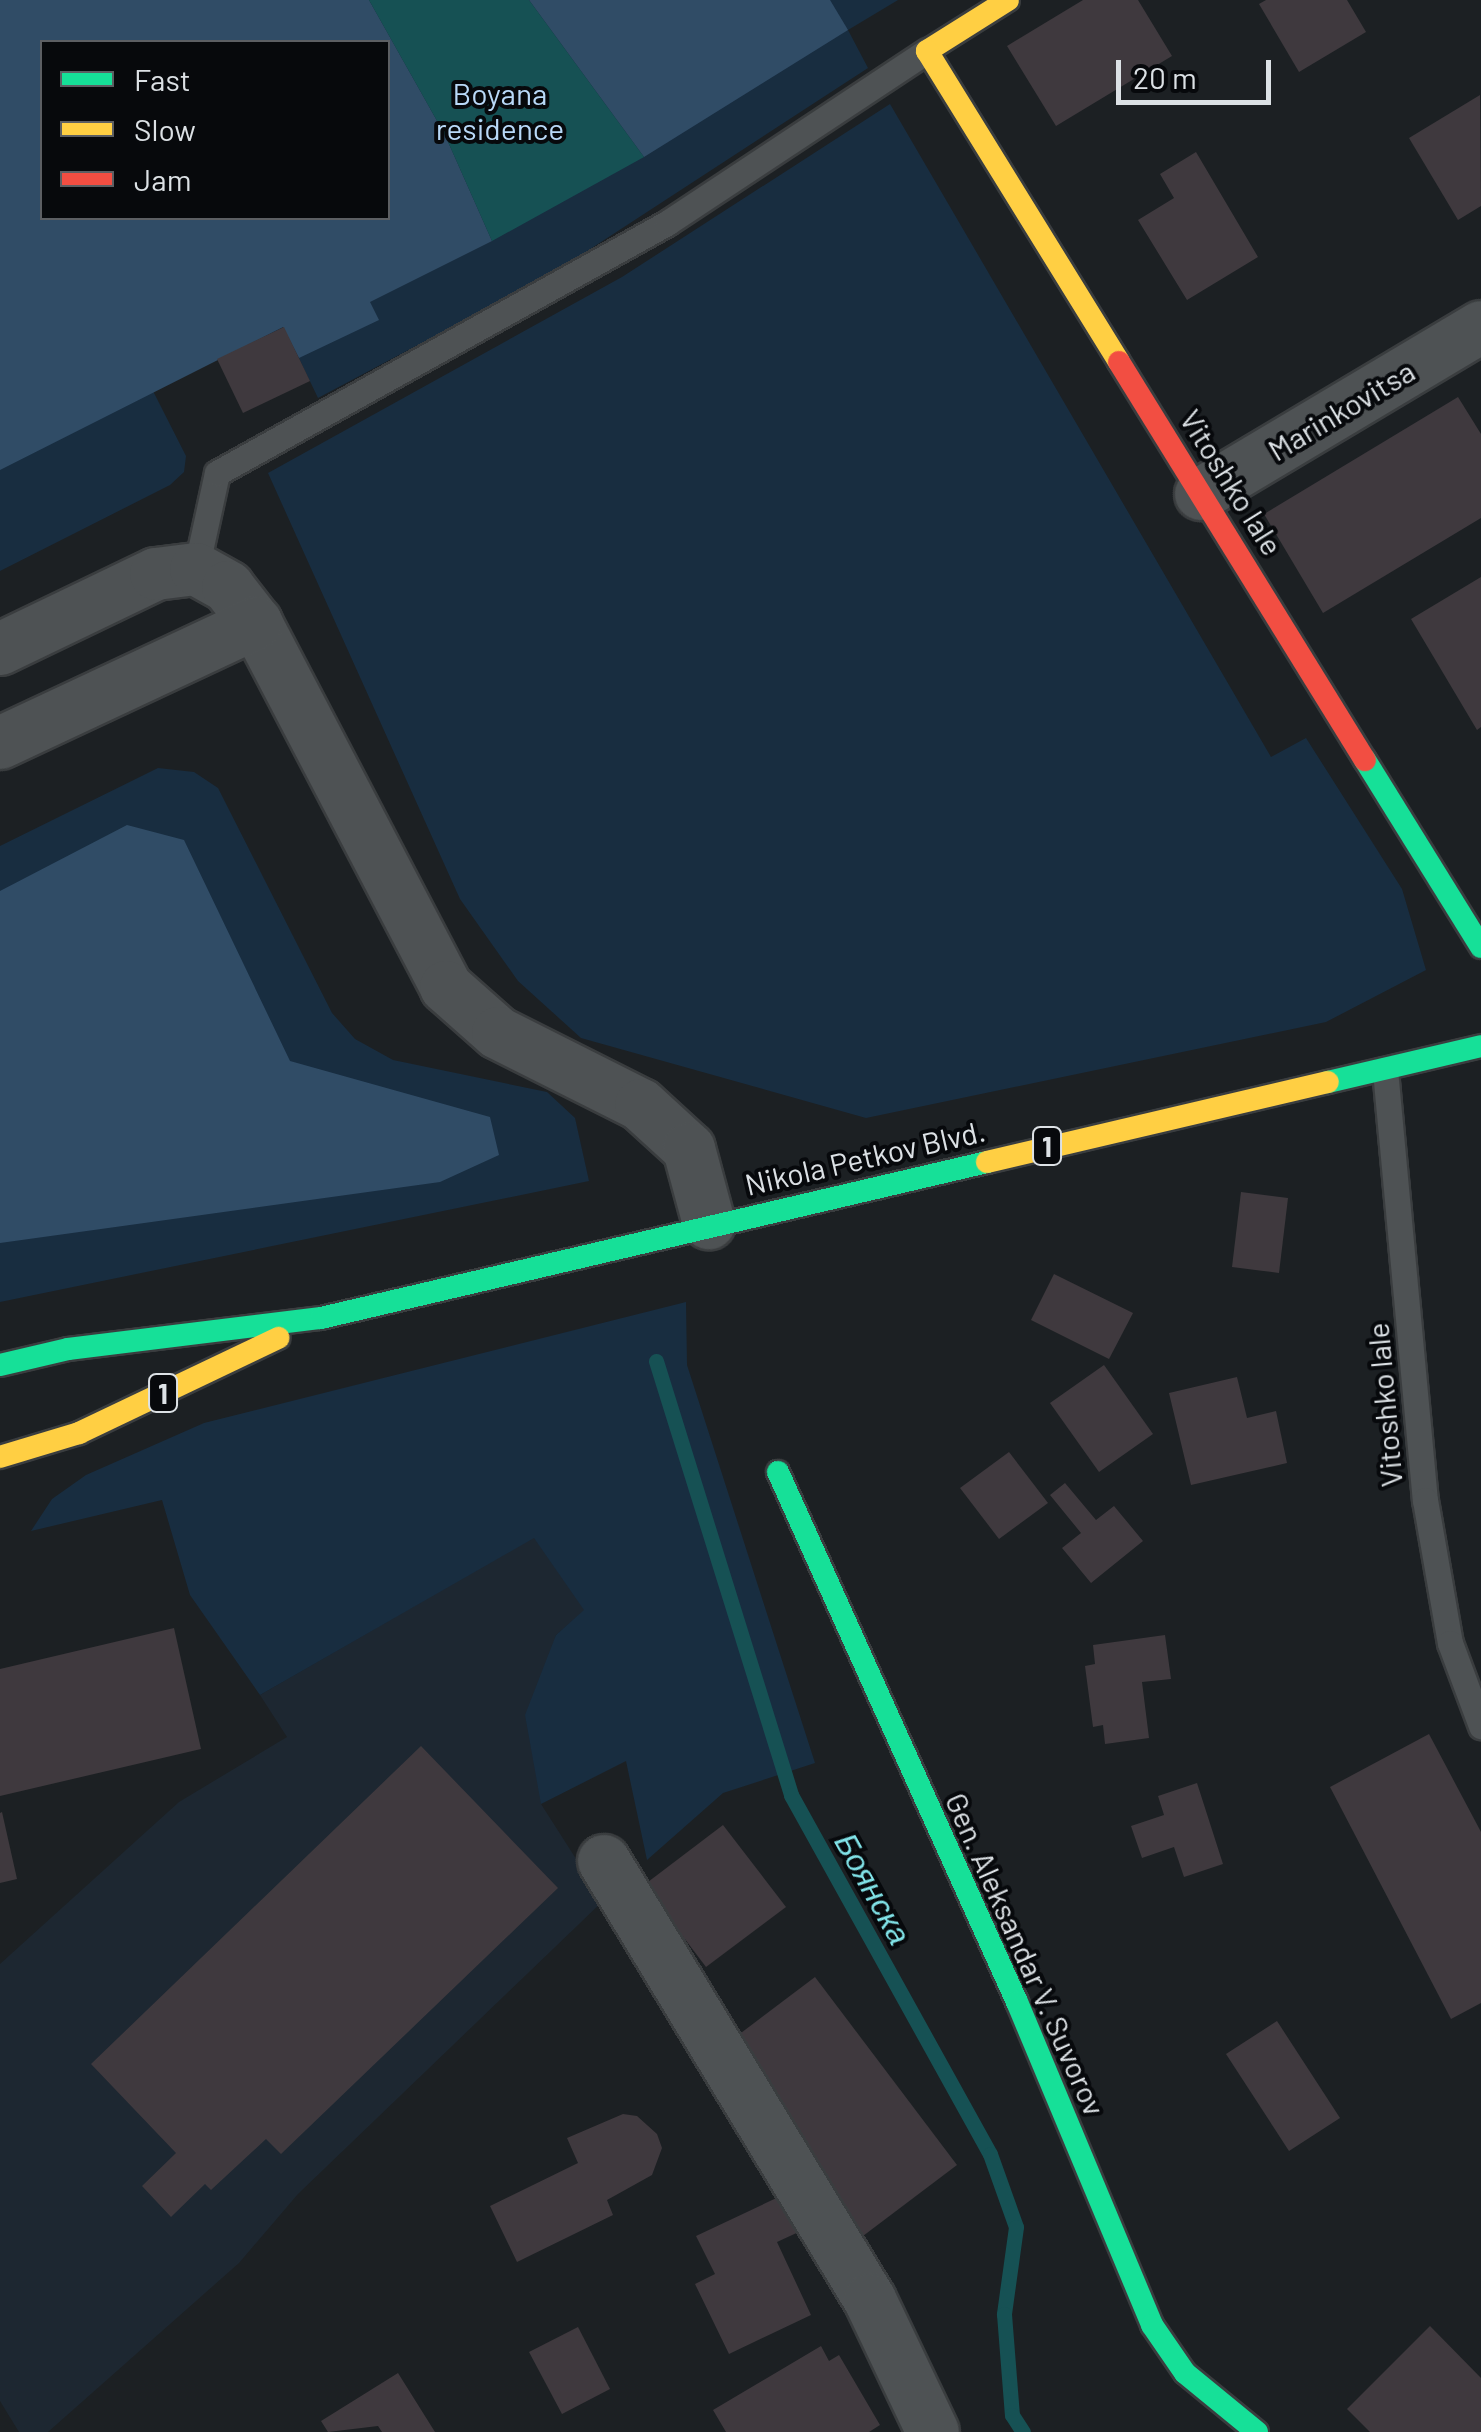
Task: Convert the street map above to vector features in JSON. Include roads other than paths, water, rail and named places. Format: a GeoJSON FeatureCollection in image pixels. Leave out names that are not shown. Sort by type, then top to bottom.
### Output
{"type":"FeatureCollection","features":[{"type":"Feature","properties":{"kind":"main road"},"geometry":{"type":"LineString","coordinates":[[927,51],[1008,0]]}},
{"type":"Feature","properties":{"kind":"main road","name":"Vitoshko lale"},"geometry":{"type":"LineString","coordinates":[[927,51],[1481,947]]}},
{"type":"Feature","properties":{"kind":"main road","name":"Nikola Petkov Blvd."},"geometry":{"type":"LineString","coordinates":[[0,1364],[321,1318],[709,1222],[1481,1046]]}},
{"type":"Feature","properties":{"kind":"main road","name":"Nikola Petkov Blvd."},"geometry":{"type":"LineString","coordinates":[[0,1456],[79,1433],[321,1318]]}},
{"type":"Feature","properties":{"kind":"main road","name":"Gen. Aleksandar V. Suvorov"},"geometry":{"type":"LineString","coordinates":[[778,1472],[1017,2002],[1152,2325],[1185,2373],[1256,2432]]}},
{"type":"Feature","properties":{"kind":"street","name":"Marinkovitsa"},"geometry":{"type":"LineString","coordinates":[[1202,494],[1481,327]]}},
{"type":"Feature","properties":{"kind":"street"},"geometry":{"type":"LineString","coordinates":[[0,649],[156,574],[196,569],[228,587],[256,623],[446,987],[498,1033],[641,1104],[689,1148],[709,1222]]}},
{"type":"Feature","properties":{"kind":"street"},"geometry":{"type":"LineString","coordinates":[[0,743],[256,623]]}},
{"type":"Feature","properties":{"kind":"street"},"geometry":{"type":"LineString","coordinates":[[604,1862],[870,2300],[932,2432]]}},
{"type":"Feature","properties":{"kind":"lane"},"geometry":{"type":"LineString","coordinates":[[196,569],[217,473],[667,223],[927,51]]}},
{"type":"Feature","properties":{"kind":"lane","name":"Vitoshko lale"},"geometry":{"type":"LineString","coordinates":[[1386,1070],[1425,1500],[1450,1643],[1481,1726]]}},
{"type":"Feature","properties":{"kind":"waterway","name":"Боянска"},"geometry":{"type":"LineString","coordinates":[[656,1361],[791,1795],[990,2154],[1016,2227],[1004,2314],[1012,2415],[1023,2432]]}},
{"type":"Feature","properties":{"kind":"park label","name":"Boyana residence"},"geometry":{"type":"Point","coordinates":[500,110]}}]}
